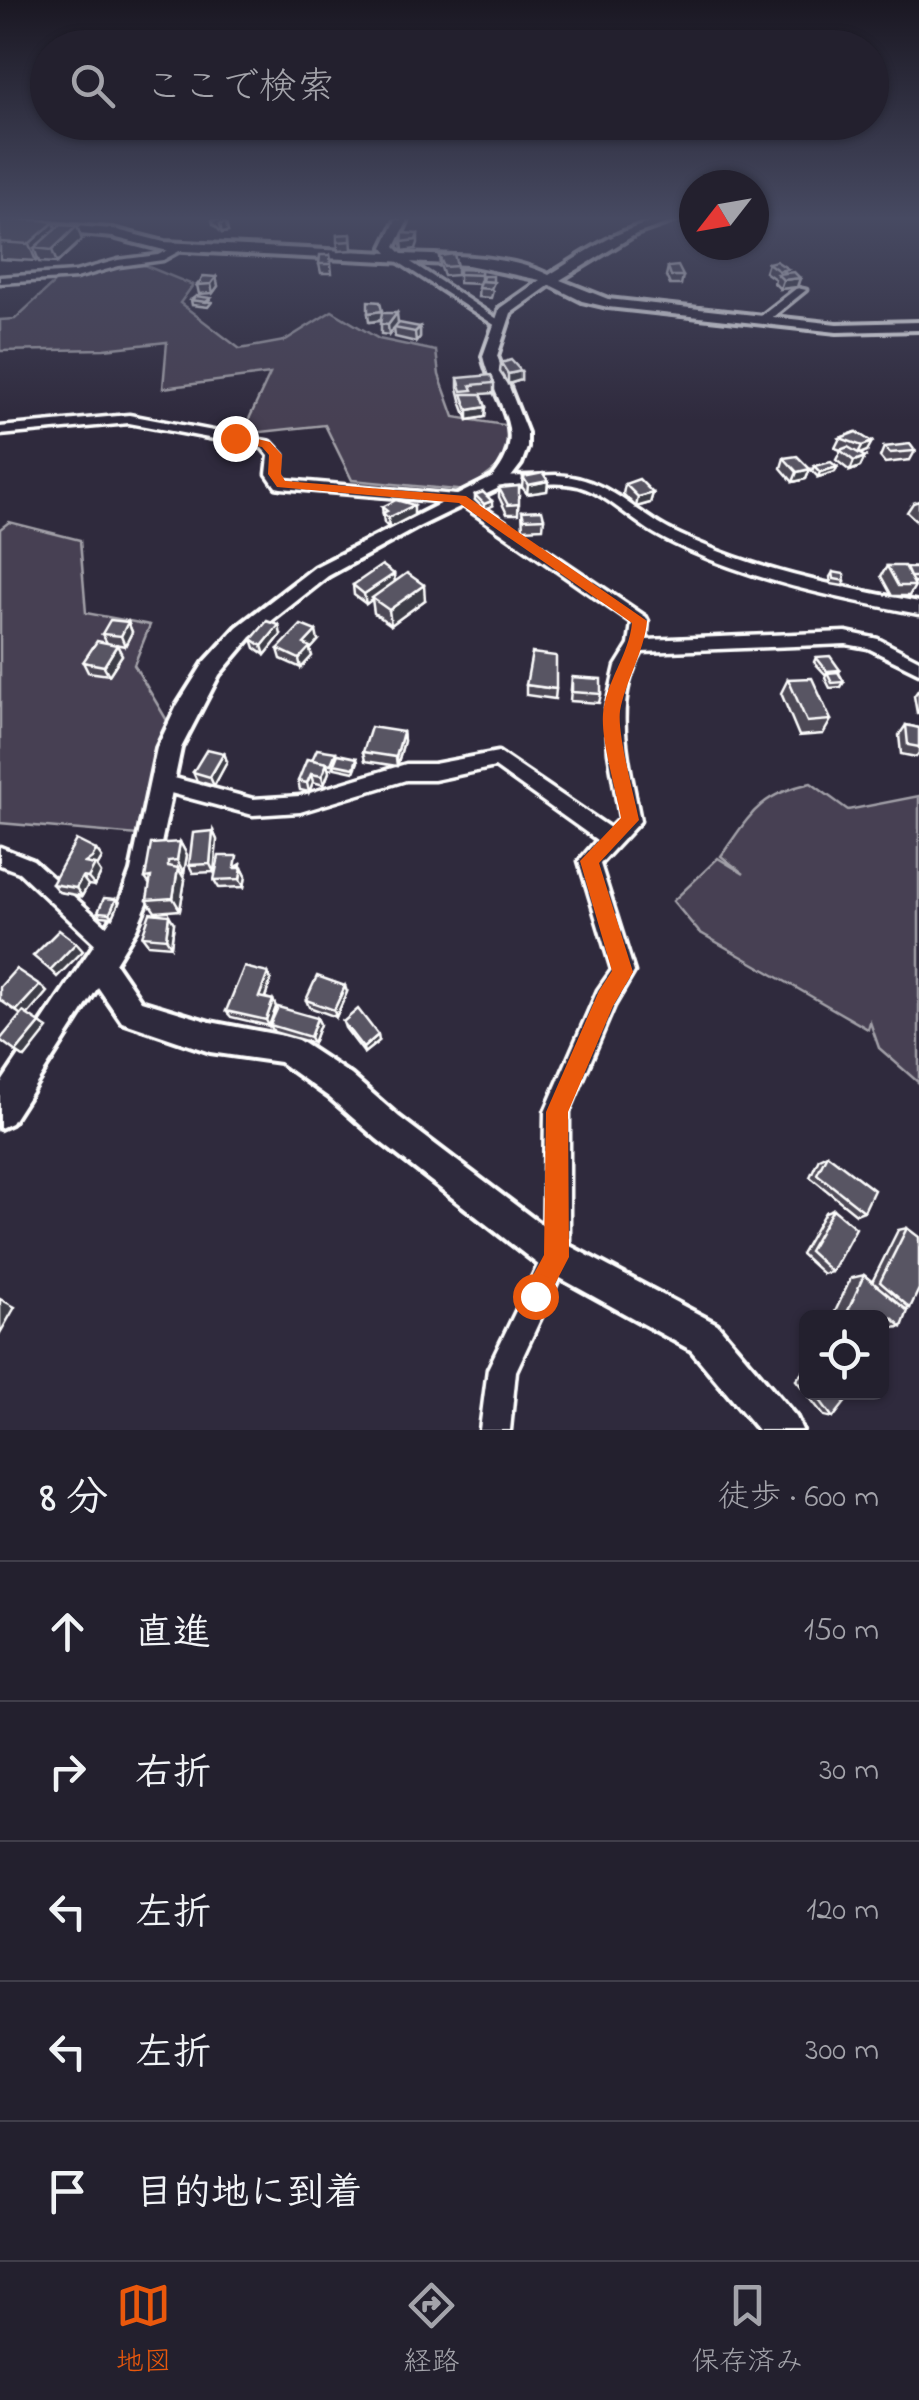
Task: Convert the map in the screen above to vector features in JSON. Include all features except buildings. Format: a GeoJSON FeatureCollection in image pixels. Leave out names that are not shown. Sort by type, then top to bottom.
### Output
{"type":"FeatureCollection","features":[{"type":"Feature","properties":{"kind":"street"},"geometry":{"type":"LineString","coordinates":[[443,287],[500,324]]}},
{"type":"Feature","properties":{"kind":"street"},"geometry":{"type":"LineString","coordinates":[[499,482],[515,458],[520,431],[492,367],[492,345],[510,305],[541,287]]}},
{"type":"Feature","properties":{"kind":"street"},"geometry":{"type":"LineString","coordinates":[[565,287],[608,303],[838,328],[919,326]]}},
{"type":"Feature","properties":{"kind":"street"},"geometry":{"type":"LineString","coordinates":[[765,318],[801,290]]}},
{"type":"Feature","properties":{"kind":"street"},"geometry":{"type":"LineString","coordinates":[[0,431],[129,418],[266,444],[276,455],[274,474],[281,484],[462,499],[640,621],[637,646],[626,660],[611,716],[630,820],[589,861],[623,972],[606,998],[557,1112],[556,1257],[502,1370],[495,1430]]}},
{"type":"Feature","properties":{"kind":"street"},"geometry":{"type":"LineString","coordinates":[[0,1112],[105,954],[137,896],[163,769],[199,685],[226,650],[265,611],[328,566],[499,482],[517,484],[562,478],[595,486],[666,534],[724,558],[836,592],[919,608]]}},
{"type":"Feature","properties":{"kind":"street"},"geometry":{"type":"LineString","coordinates":[[637,646],[846,638],[872,643],[919,667]]}},
{"type":"Feature","properties":{"kind":"street"},"geometry":{"type":"LineString","coordinates":[[162,784],[253,807],[300,804],[406,772],[434,772],[498,759],[610,838]]}},
{"type":"Feature","properties":{"kind":"street"},"geometry":{"type":"LineString","coordinates":[[0,856],[26,866],[105,954],[132,1012],[210,1037],[285,1048],[340,1086],[388,1128],[556,1257],[704,1337],[783,1430]]}},
{"type":"Feature","properties":{"kind":"shaded area"},"geometry":{"type":"Polygon","coordinates":[[[50,287],[192,287],[180,303],[240,349],[284,341],[332,311],[379,339],[436,351],[439,375],[454,417],[510,426],[511,457],[467,491],[352,480],[325,425],[242,434],[270,374],[163,388],[167,342],[104,349],[0,351],[0,320],[15,319],[50,287]]]}},
{"type":"Feature","properties":{"kind":"shaded area"},"geometry":{"type":"Polygon","coordinates":[[[9,522],[80,540],[86,613],[150,625],[134,665],[175,734],[138,835],[0,823],[0,529],[9,522]]]}},
{"type":"Feature","properties":{"kind":"shaded area"},"geometry":{"type":"Polygon","coordinates":[[[811,783],[848,810],[919,796],[919,1083],[879,1048],[870,1022],[868,1029],[699,932],[673,901],[718,858],[744,874],[721,856],[740,829],[767,800],[811,783]]]}},
{"type":"Feature","properties":{"kind":"route"},"geometry":{"type":"LineString","coordinates":[[235,438],[266,444],[276,455],[274,474],[281,484],[462,499],[640,621],[637,646],[626,660],[611,716],[630,820],[589,861],[623,972],[606,998],[557,1112],[556,1257],[535,1296]]}}]}
